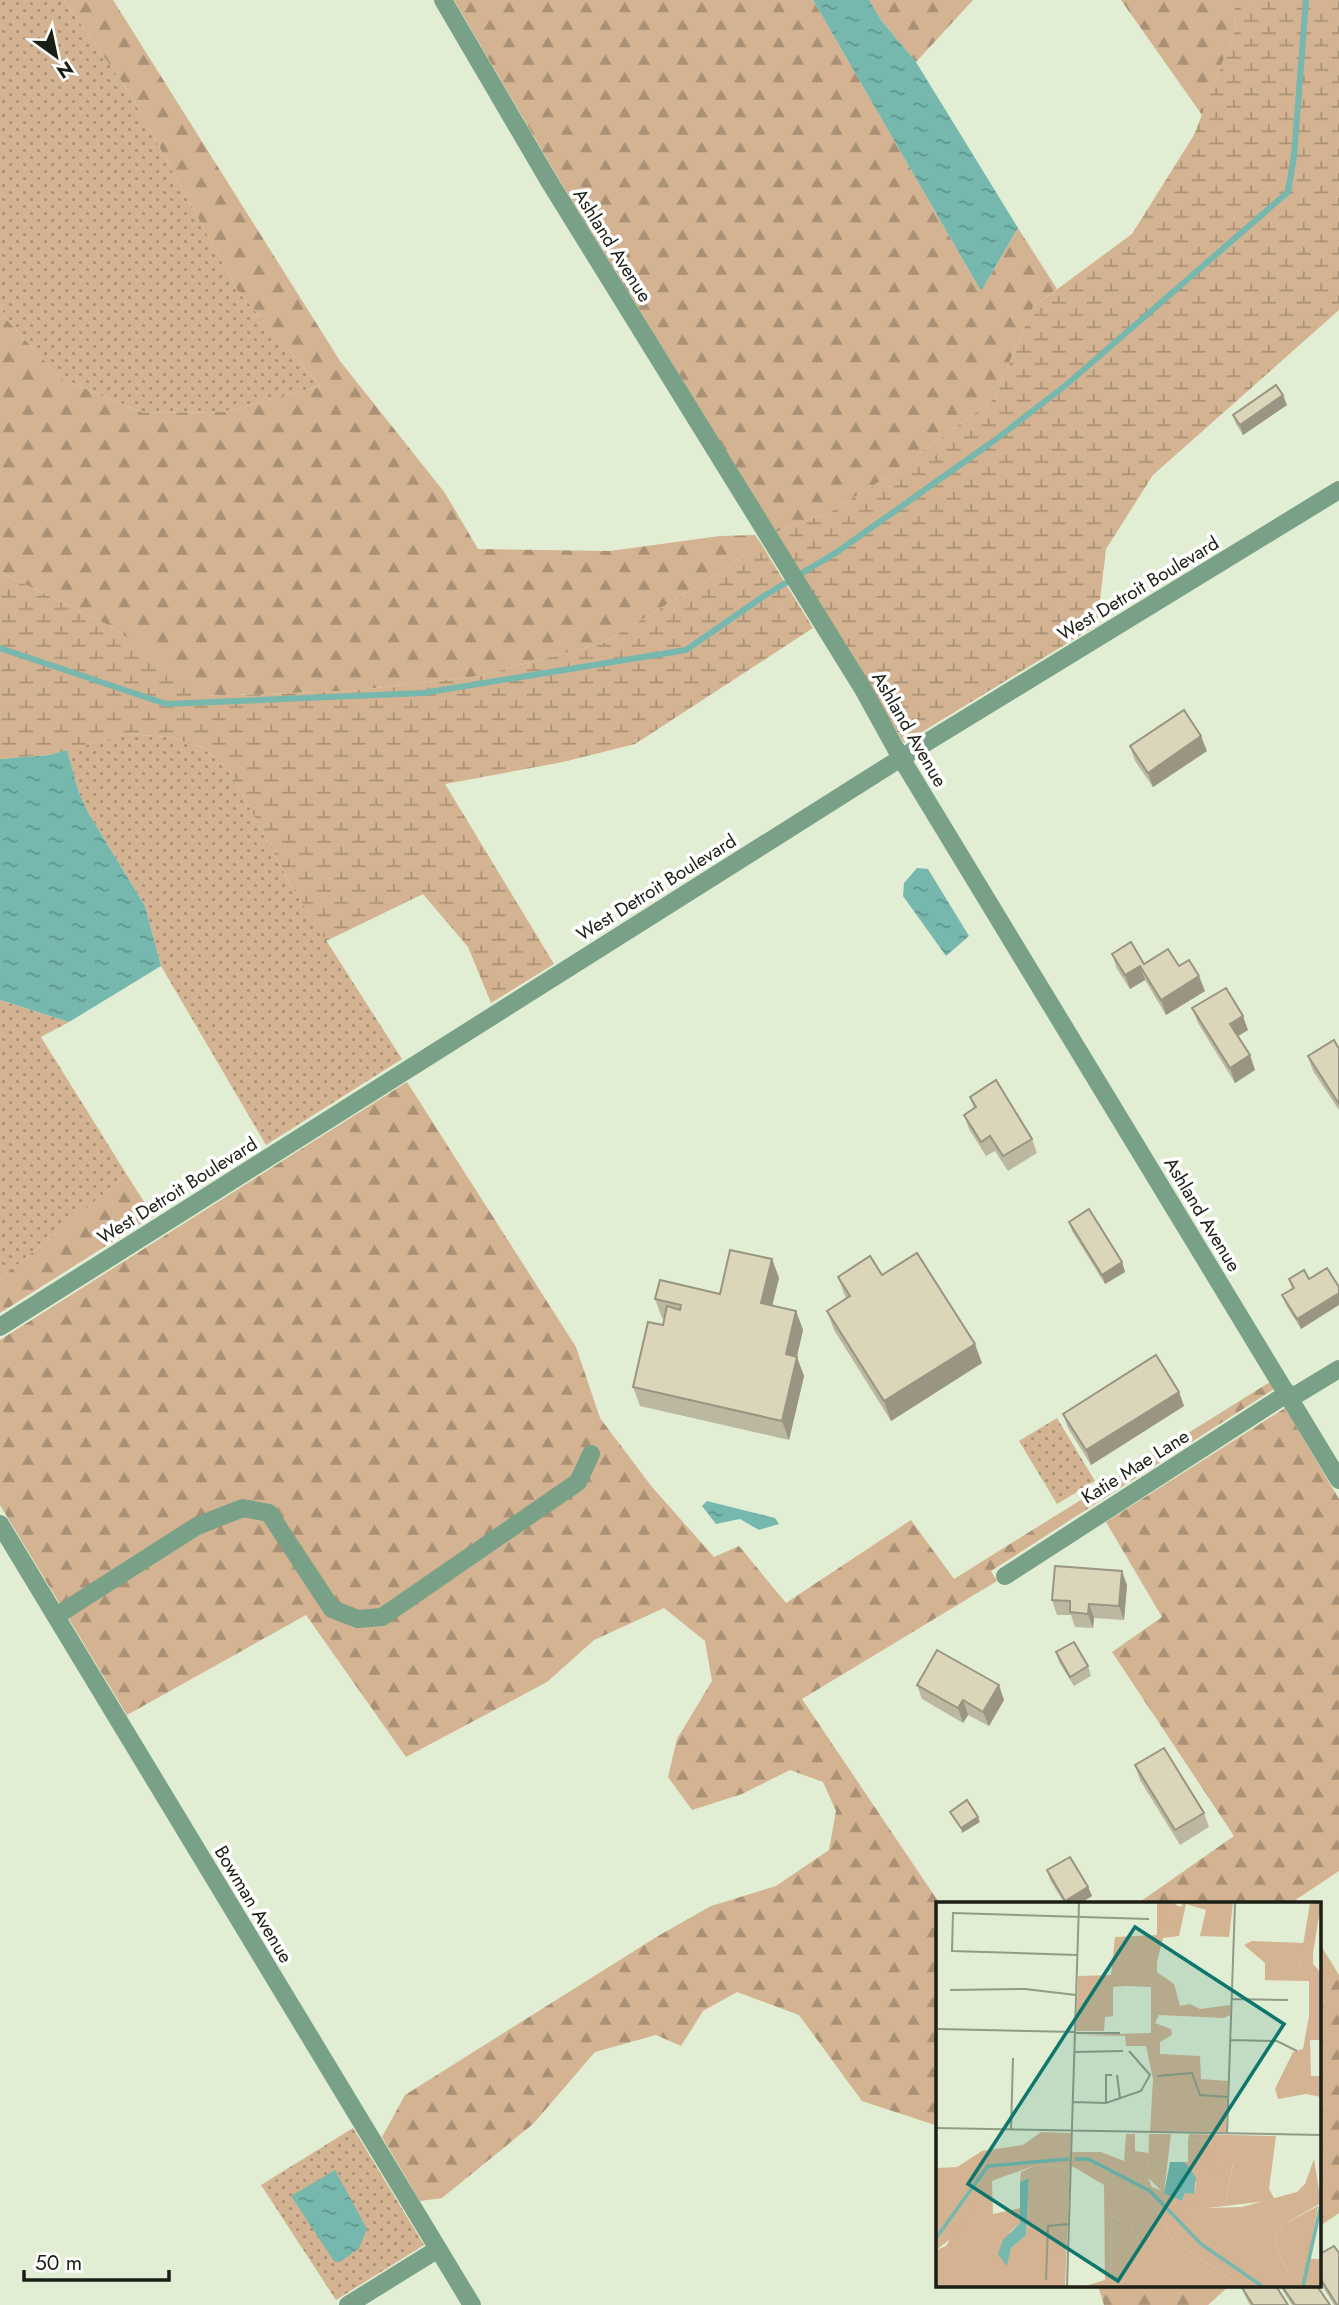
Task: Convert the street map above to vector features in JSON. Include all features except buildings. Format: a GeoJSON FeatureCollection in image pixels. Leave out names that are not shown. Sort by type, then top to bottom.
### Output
{"type":"FeatureCollection","features":[{"type":"Feature","properties":{"kind":"street","name":"Ashland Avenue"},"geometry":{"type":"LineString","coordinates":[[443,0],[549,181],[777,551],[1339,1480]]}},
{"type":"Feature","properties":{"kind":"street","name":"West Detroit Boulevard"},"geometry":{"type":"LineString","coordinates":[[0,1327],[901,758],[1339,490]]}},
{"type":"Feature","properties":{"kind":"street","name":"Katie Mae Lane"},"geometry":{"type":"LineString","coordinates":[[1005,1576],[1289,1396],[1339,1369]]}},
{"type":"Feature","properties":{"kind":"street"},"geometry":{"type":"LineString","coordinates":[[55,1616],[197,1526],[243,1508],[269,1513],[332,1609],[358,1619],[382,1617],[578,1482],[591,1454]]}},
{"type":"Feature","properties":{"kind":"street","name":"Bowman Avenue"},"geometry":{"type":"LineString","coordinates":[[0,1524],[472,2305]]}},
{"type":"Feature","properties":{"kind":"street"},"geometry":{"type":"LineString","coordinates":[[348,2305],[438,2249]]}},
{"type":"Feature","properties":{"kind":"green space"},"geometry":{"type":"Polygon","coordinates":[[[0,0],[64,0],[131,95],[238,291],[320,386],[223,412],[143,413],[60,378],[6,319],[0,304],[0,0]]]}},
{"type":"Feature","properties":{"kind":"green space"},"geometry":{"type":"Polygon","coordinates":[[[64,0],[113,0],[340,361],[445,493],[478,549],[610,551],[720,536],[755,535],[760,542],[719,573],[603,643],[479,676],[350,691],[204,696],[114,628],[0,572],[0,304],[6,319],[60,378],[143,413],[223,412],[320,386],[238,291],[131,95],[64,0]]]}},
{"type":"Feature","properties":{"kind":"green space"},"geometry":{"type":"Polygon","coordinates":[[[454,0],[813,0],[981,291],[1018,228],[1057,289],[1033,307],[994,399],[889,476],[830,512],[776,532],[557,176],[454,0]]]}},
{"type":"Feature","properties":{"kind":"green space"},"geometry":{"type":"Polygon","coordinates":[[[869,0],[973,0],[916,62],[881,20],[869,0]]]}},
{"type":"Feature","properties":{"kind":"green space"},"geometry":{"type":"Polygon","coordinates":[[[1121,0],[1234,0],[1236,28],[1202,115],[1121,0]]]}},
{"type":"Feature","properties":{"kind":"green space"},"geometry":{"type":"Polygon","coordinates":[[[1234,0],[1339,0],[1339,310],[1153,475],[1106,549],[1097,625],[904,743],[776,532],[830,512],[889,476],[994,399],[1033,307],[1132,234],[1194,135],[1236,28],[1234,0]]]}},
{"type":"Feature","properties":{"kind":"green space"},"geometry":{"type":"Polygon","coordinates":[[[760,542],[813,628],[635,744],[563,762],[445,784],[554,964],[491,1003],[468,947],[423,894],[326,941],[292,887],[230,771],[203,748],[169,737],[126,734],[49,755],[0,759],[0,572],[114,628],[205,696],[350,691],[479,676],[603,643],[719,573],[760,542]]]}},
{"type":"Feature","properties":{"kind":"green space"},"geometry":{"type":"Polygon","coordinates":[[[126,734],[169,737],[203,748],[230,771],[292,887],[402,1059],[266,1145],[161,966],[145,906],[79,793],[67,750],[126,734]]]}},
{"type":"Feature","properties":{"kind":"green space"},"geometry":{"type":"Polygon","coordinates":[[[0,1000],[69,1022],[41,1037],[127,1175],[0,1279],[0,1000]]]}},
{"type":"Feature","properties":{"kind":"green space"},"geometry":{"type":"Polygon","coordinates":[[[407,1082],[576,1347],[600,1418],[652,1487],[714,1557],[739,1546],[786,1603],[911,1520],[954,1579],[1270,1382],[1274,1389],[991,1571],[997,1581],[802,1699],[939,1902],[936,1902],[936,2125],[862,2101],[799,2015],[737,1992],[703,2011],[681,2046],[656,2035],[595,2052],[533,2124],[442,2198],[420,2201],[382,2137],[405,2095],[658,1936],[711,1906],[776,1886],[829,1850],[836,1811],[823,1782],[790,1770],[742,1794],[692,1810],[668,1777],[677,1739],[712,1681],[705,1641],[664,1608],[594,1640],[547,1682],[406,1757],[306,1615],[127,1715],[0,1505],[0,1340],[407,1082]]]}},
{"type":"Feature","properties":{"kind":"green space"},"geometry":{"type":"Polygon","coordinates":[[[127,1175],[153,1216],[0,1313],[0,1279],[127,1175]]]}},
{"type":"Feature","properties":{"kind":"green space"},"geometry":{"type":"Polygon","coordinates":[[[1285,1408],[1339,1499],[1339,1871],[1294,1902],[1140,1902],[1234,1836],[1112,1652],[1162,1617],[1106,1522],[1285,1408]]]}},
{"type":"Feature","properties":{"kind":"green space"},"geometry":{"type":"Polygon","coordinates":[[[1057,1418],[1095,1481],[1057,1504],[1019,1441],[1057,1418]]]}},
{"type":"Feature","properties":{"kind":"green space"},"geometry":{"type":"Polygon","coordinates":[[[1322,1947],[1339,1975],[1339,2213],[1322,2225],[1322,1947]]]}},
{"type":"Feature","properties":{"kind":"green space"},"geometry":{"type":"Polygon","coordinates":[[[353,2128],[424,2245],[336,2300],[261,2185],[353,2128]]]}},
{"type":"Feature","properties":{"kind":"green space"},"geometry":{"type":"Polygon","coordinates":[[[1099,2288],[1227,2288],[1208,2305],[1104,2305],[1099,2288]]]}},
{"type":"Feature","properties":{"kind":"water"},"geometry":{"type":"Polygon","coordinates":[[[813,0],[869,0],[881,20],[916,62],[1018,228],[981,291],[813,0]]]}},
{"type":"Feature","properties":{"kind":"water"},"geometry":{"type":"Polygon","coordinates":[[[67,750],[79,793],[89,814],[145,906],[161,966],[69,1022],[0,1000],[0,759],[49,755],[67,750]]]}},
{"type":"Feature","properties":{"kind":"water"},"geometry":{"type":"Polygon","coordinates":[[[917,868],[928,869],[969,936],[946,956],[903,896],[904,883],[917,868]]]}},
{"type":"Feature","properties":{"kind":"water"},"geometry":{"type":"Polygon","coordinates":[[[707,1501],[775,1518],[779,1524],[759,1530],[740,1519],[716,1524],[702,1506],[707,1501]]]}},
{"type":"Feature","properties":{"kind":"water"},"geometry":{"type":"Polygon","coordinates":[[[335,2170],[367,2229],[359,2248],[340,2262],[334,2261],[291,2196],[335,2170]]]}},
{"type":"Feature","properties":{"kind":"waterway"},"geometry":{"type":"LineString","coordinates":[[0,648],[166,704],[423,693],[686,650],[764,596],[837,552],[995,440],[1066,385],[1288,192],[1294,156],[1306,0]]}}]}
